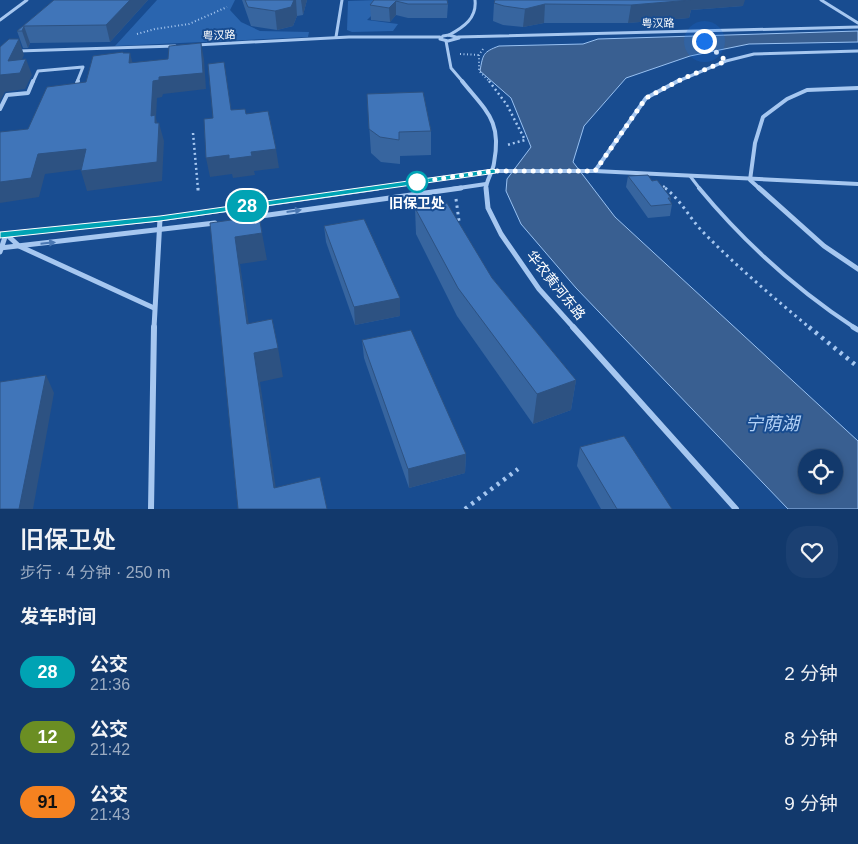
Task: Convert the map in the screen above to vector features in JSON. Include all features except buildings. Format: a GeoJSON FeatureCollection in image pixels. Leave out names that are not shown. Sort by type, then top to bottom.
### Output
{"type":"FeatureCollection","features":[{"type":"Feature","properties":{"kind":"street"},"geometry":{"type":"LineString","coordinates":[[0,20],[27,0]]}},
{"type":"Feature","properties":{"kind":"street"},"geometry":{"type":"LineString","coordinates":[[336,37],[342,0]]}},
{"type":"Feature","properties":{"kind":"street"},"geometry":{"type":"LineString","coordinates":[[440,38],[462,28],[473,18],[477,6],[475,0]]}},
{"type":"Feature","properties":{"kind":"street"},"geometry":{"type":"LineString","coordinates":[[820,0],[858,25]]}},
{"type":"Feature","properties":{"kind":"street","name":"粤汉路"},"geometry":{"type":"LineString","coordinates":[[458,37],[858,25]]}},
{"type":"Feature","properties":{"kind":"street","name":"粤汉路"},"geometry":{"type":"LineString","coordinates":[[187,46],[336,37],[405,35],[440,38]]}},
{"type":"Feature","properties":{"kind":"street"},"geometry":{"type":"LineString","coordinates":[[449,35],[458,37]]}},
{"type":"Feature","properties":{"kind":"street"},"geometry":{"type":"LineString","coordinates":[[440,38],[446,41],[456,40],[458,37]]}},
{"type":"Feature","properties":{"kind":"street"},"geometry":{"type":"LineString","coordinates":[[248,218],[486,184],[493,171],[497,148],[496,129],[488,112],[451,68],[446,41]]}},
{"type":"Feature","properties":{"kind":"street"},"geometry":{"type":"LineString","coordinates":[[10,52],[178,46]]}},
{"type":"Feature","properties":{"kind":"street"},"geometry":{"type":"LineString","coordinates":[[595,171],[646,98],[684,78],[726,61],[754,54],[858,50]]}},
{"type":"Feature","properties":{"kind":"street"},"geometry":{"type":"LineString","coordinates":[[0,109],[7,95],[28,92],[38,71],[82,66],[75,91]]}},
{"type":"Feature","properties":{"kind":"street"},"geometry":{"type":"LineString","coordinates":[[750,180],[755,143],[763,117],[787,99],[807,90],[858,88]]}},
{"type":"Feature","properties":{"kind":"street"},"geometry":{"type":"LineString","coordinates":[[3,235],[160,218],[493,171],[595,171],[858,184]]}},
{"type":"Feature","properties":{"kind":"street"},"geometry":{"type":"LineString","coordinates":[[750,180],[824,246],[858,269]]}},
{"type":"Feature","properties":{"kind":"street","name":"华农黄河东路"},"geometry":{"type":"LineString","coordinates":[[486,184],[488,208],[500,234],[539,289],[736,509]]}},
{"type":"Feature","properties":{"kind":"street"},"geometry":{"type":"LineString","coordinates":[[151,509],[154,308],[160,218]]}},
{"type":"Feature","properties":{"kind":"street"},"geometry":{"type":"LineString","coordinates":[[3,235],[0,249],[159,231],[218,222]]}},
{"type":"Feature","properties":{"kind":"street"},"geometry":{"type":"LineString","coordinates":[[3,235],[19,246],[154,308]]}},
{"type":"Feature","properties":{"kind":"lane"},"geometry":{"type":"LineString","coordinates":[[690,176],[744,239],[768,261],[840,319],[858,330]]}},
{"type":"Feature","properties":{"kind":"path"},"geometry":{"type":"LineString","coordinates":[[134,36],[155,29],[189,24],[227,7]]}},
{"type":"Feature","properties":{"kind":"path"},"geometry":{"type":"LineString","coordinates":[[694,31],[726,61]]}},
{"type":"Feature","properties":{"kind":"path"},"geometry":{"type":"LineString","coordinates":[[488,45],[481,50],[479,55],[478,71],[494,86],[507,104],[525,140],[497,148]]}},
{"type":"Feature","properties":{"kind":"path"},"geometry":{"type":"LineString","coordinates":[[449,54],[479,55]]}},
{"type":"Feature","properties":{"kind":"path"},"geometry":{"type":"LineString","coordinates":[[193,133],[198,190]]}},
{"type":"Feature","properties":{"kind":"path"},"geometry":{"type":"LineString","coordinates":[[661,185],[672,193],[701,230],[766,292],[858,367]]}},
{"type":"Feature","properties":{"kind":"path"},"geometry":{"type":"LineString","coordinates":[[454,188],[459,221]]}},
{"type":"Feature","properties":{"kind":"path"},"geometry":{"type":"LineString","coordinates":[[465,509],[518,469]]}},
{"type":"Feature","properties":{"kind":"shaded area"},"geometry":{"type":"Polygon","coordinates":[[[157,0],[235,0],[230,10],[241,22],[260,31],[309,32],[308,37],[115,46],[157,0]]]}},
{"type":"Feature","properties":{"kind":"shaded area"},"geometry":{"type":"Polygon","coordinates":[[[378,0],[373,14],[367,20],[398,24],[393,31],[352,32],[347,30],[348,1],[378,0]]]}},
{"type":"Feature","properties":{"kind":"water","name":"宁荫湖"},"geometry":{"type":"Polygon","coordinates":[[[858,31],[858,42],[749,44],[690,56],[626,78],[584,126],[573,162],[615,217],[858,441],[858,509],[788,509],[576,288],[521,224],[506,191],[507,179],[531,147],[511,98],[480,71],[483,57],[487,52],[499,46],[583,44],[598,39],[858,31]]]}},
{"type":"Feature","properties":{"kind":"bus line","name":"28"},"geometry":{"type":"LineString","coordinates":[[0,235],[160,218],[493,171]]}},
{"type":"Feature","properties":{"kind":"place","name":"旧保卫处"},"geometry":{"type":"Point","coordinates":[417,182]}},
{"type":"Feature","properties":{"kind":"route"},"geometry":{"type":"LineString","coordinates":[[417,182],[493,171],[595,171],[646,98],[684,78],[726,61],[704,41]]}}]}
